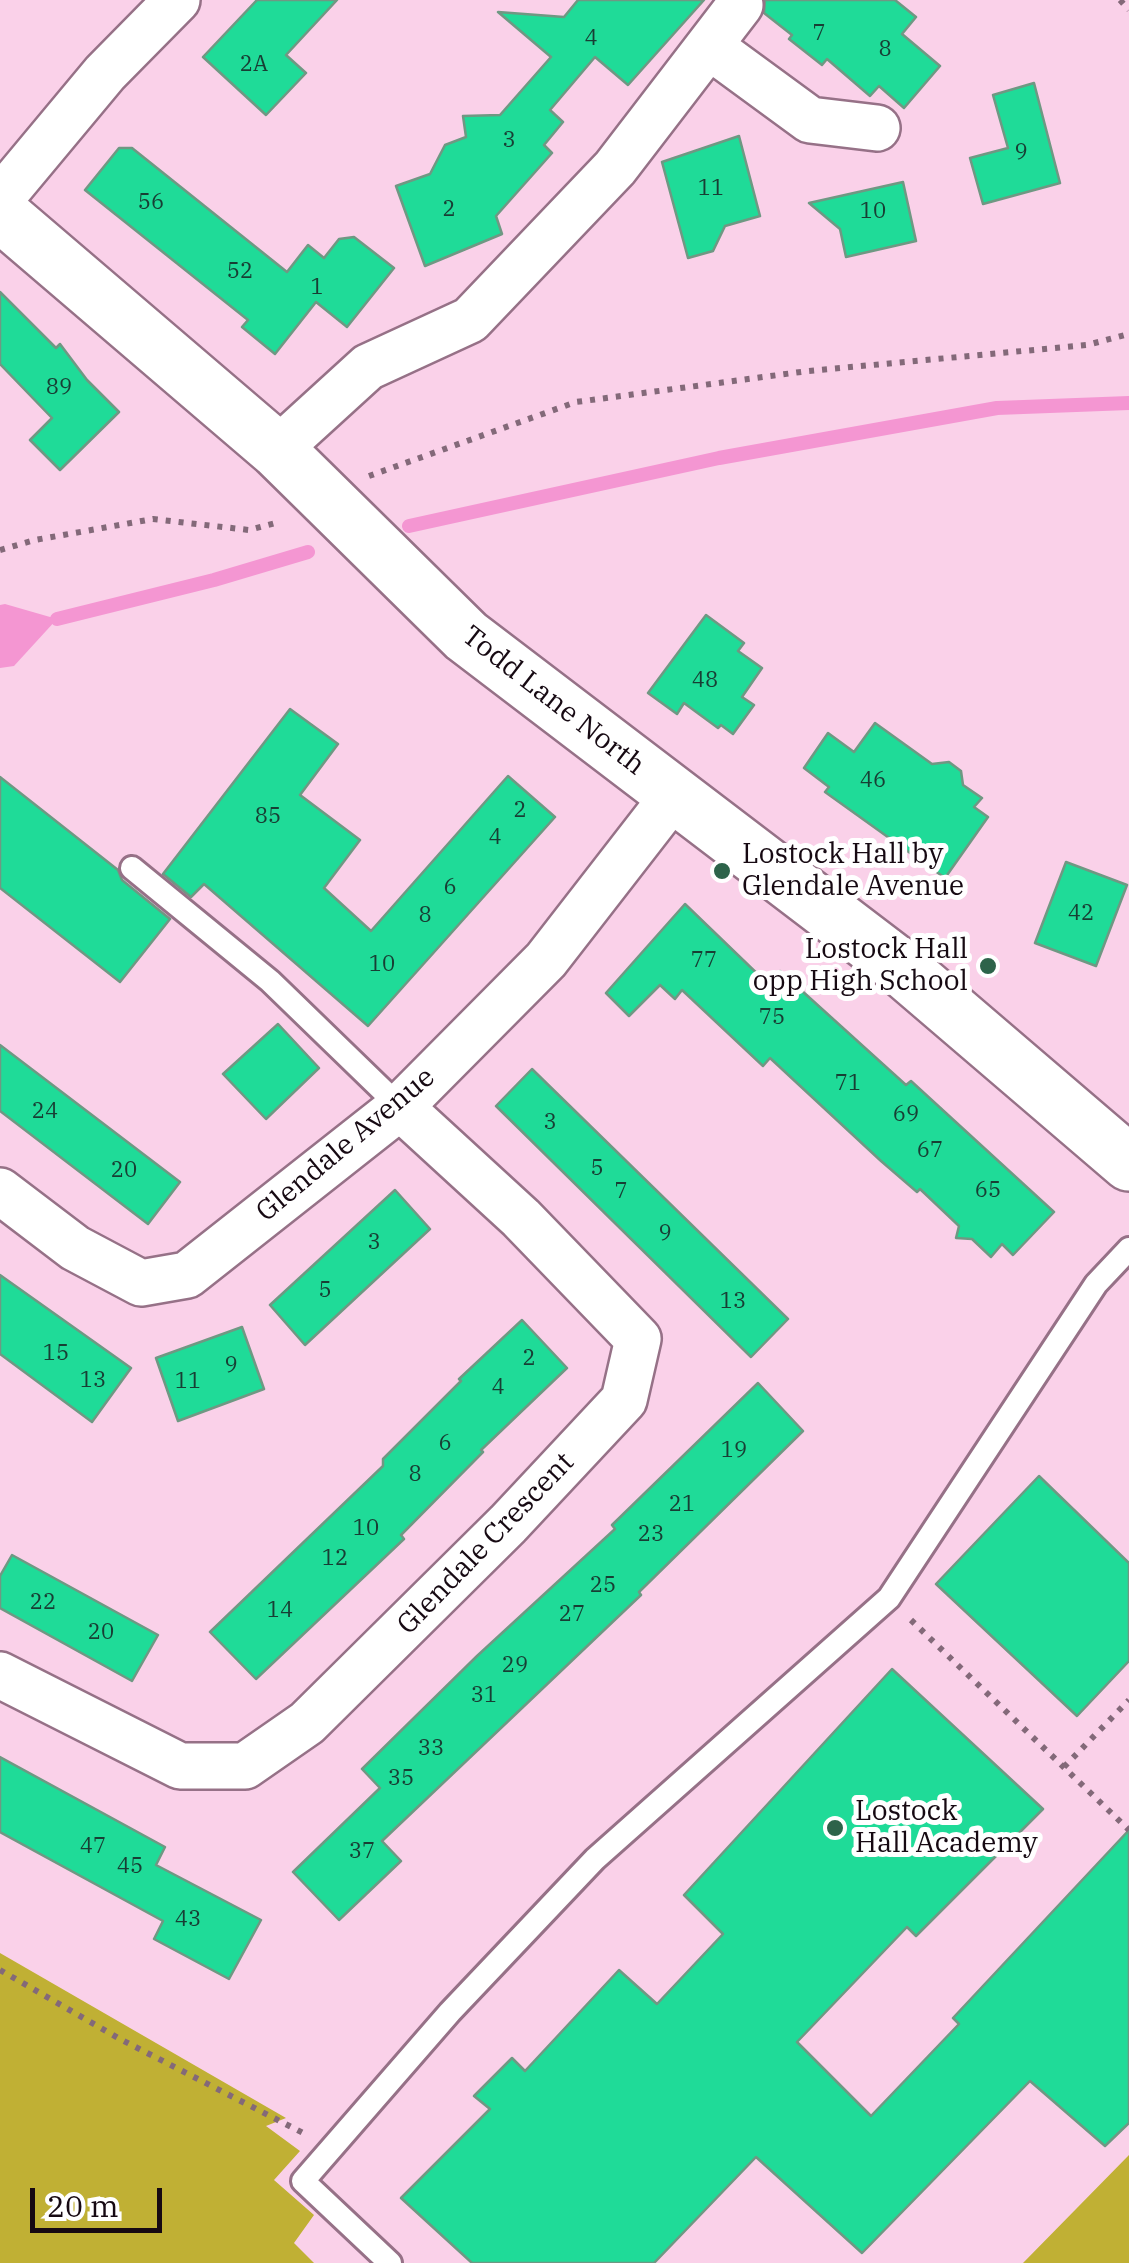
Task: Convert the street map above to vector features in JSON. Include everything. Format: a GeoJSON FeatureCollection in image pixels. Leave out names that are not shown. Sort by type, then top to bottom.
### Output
{"type":"FeatureCollection","features":[{"type":"Feature","properties":{"kind":"street"},"geometry":{"type":"LineString","coordinates":[[0,199],[105,72],[177,0]]}},
{"type":"Feature","properties":{"kind":"street"},"geometry":{"type":"LineString","coordinates":[[277,450],[368,367],[470,320],[615,168],[740,5]]}},
{"type":"Feature","properties":{"kind":"street"},"geometry":{"type":"LineString","coordinates":[[710,46],[810,120],[878,128]]}},
{"type":"Feature","properties":{"kind":"street","name":"Todd Lane North"},"geometry":{"type":"LineString","coordinates":[[0,214],[277,450],[466,636],[900,966],[1129,1163]]}},
{"type":"Feature","properties":{"kind":"street","name":"Glendale Avenue"},"geometry":{"type":"LineString","coordinates":[[0,1191],[75,1248],[141,1283],[186,1276],[400,1108],[546,960],[674,795]]}},
{"type":"Feature","properties":{"kind":"street","name":"Glendale Crescent"},"geometry":{"type":"LineString","coordinates":[[0,1675],[180,1766],[245,1766],[307,1723],[508,1524],[624,1400],[638,1340],[521,1218],[400,1108]]}},
{"type":"Feature","properties":{"kind":"lane"},"geometry":{"type":"LineString","coordinates":[[132,868],[270,981],[400,1108]]}},
{"type":"Feature","properties":{"kind":"lane"},"geometry":{"type":"LineString","coordinates":[[390,2263],[303,2181],[450,2012],[595,1859],[889,1598],[1096,1284],[1129,1248]]}},
{"type":"Feature","properties":{"kind":"path"},"geometry":{"type":"LineString","coordinates":[[1120,0],[1129,10]]}},
{"type":"Feature","properties":{"kind":"path"},"geometry":{"type":"LineString","coordinates":[[0,550],[153,519],[249,530],[288,519],[320,492],[576,402],[808,371],[1087,345],[1129,334]]}},
{"type":"Feature","properties":{"kind":"path"},"geometry":{"type":"LineString","coordinates":[[889,1598],[1129,1830]]}},
{"type":"Feature","properties":{"kind":"path"},"geometry":{"type":"LineString","coordinates":[[1064,1767],[1129,1700]]}},
{"type":"Feature","properties":{"kind":"path"},"geometry":{"type":"LineString","coordinates":[[0,1970],[120,2039],[332,2148]]}},
{"type":"Feature","properties":{"kind":"shaded area"},"geometry":{"type":"Polygon","coordinates":[[[0,605],[57,619],[14,666],[0,668],[0,605]]]}},
{"type":"Feature","properties":{"kind":"shaded area"},"geometry":{"type":"Polygon","coordinates":[[[0,1953],[286,2118],[266,2126],[300,2151],[274,2180],[314,2215],[294,2243],[314,2263],[0,2263],[0,1953]]]}},
{"type":"Feature","properties":{"kind":"shaded area"},"geometry":{"type":"Polygon","coordinates":[[[1129,2155],[1129,2263],[1023,2263],[1129,2155]]]}},
{"type":"Feature","properties":{"kind":"building"},"geometry":{"type":"Polygon","coordinates":[[[257,0],[337,0],[286,55],[306,73],[266,115],[203,57],[257,0]]]}},
{"type":"Feature","properties":{"kind":"building"},"geometry":{"type":"Polygon","coordinates":[[[578,0],[704,0],[628,85],[595,57],[550,110],[563,122],[544,145],[552,153],[496,216],[502,234],[425,266],[396,186],[430,174],[445,145],[466,137],[463,116],[500,115],[551,57],[498,12],[564,17],[578,0]]]}},
{"type":"Feature","properties":{"kind":"building"},"geometry":{"type":"Polygon","coordinates":[[[765,0],[895,0],[916,17],[902,34],[940,66],[904,108],[879,86],[870,96],[827,59],[822,65],[789,39],[792,35],[764,13],[765,0]]]}},
{"type":"Feature","properties":{"kind":"building"},"geometry":{"type":"Polygon","coordinates":[[[1034,83],[1060,183],[983,204],[970,158],[1008,148],[993,95],[1034,83]]]}},
{"type":"Feature","properties":{"kind":"building"},"geometry":{"type":"Polygon","coordinates":[[[739,136],[760,216],[725,226],[713,251],[688,258],[662,162],[739,136]]]}},
{"type":"Feature","properties":{"kind":"building"},"geometry":{"type":"Polygon","coordinates":[[[119,148],[132,148],[287,272],[308,245],[324,258],[339,239],[354,237],[394,268],[347,327],[316,302],[275,354],[242,327],[248,320],[85,190],[119,148]]]}},
{"type":"Feature","properties":{"kind":"building"},"geometry":{"type":"Polygon","coordinates":[[[903,182],[916,241],[846,257],[840,229],[809,203],[903,182]]]}},
{"type":"Feature","properties":{"kind":"building"},"geometry":{"type":"Polygon","coordinates":[[[0,292],[56,348],[60,344],[87,380],[119,412],[60,470],[30,440],[52,418],[0,364],[0,292]]]}},
{"type":"Feature","properties":{"kind":"building"},"geometry":{"type":"Polygon","coordinates":[[[706,615],[744,643],[738,651],[762,668],[742,697],[754,705],[733,734],[684,703],[677,714],[648,693],[706,615]]]}},
{"type":"Feature","properties":{"kind":"building"},"geometry":{"type":"Polygon","coordinates":[[[290,709],[338,744],[300,795],[360,840],[324,888],[371,931],[508,776],[555,817],[368,1026],[204,884],[191,897],[163,874],[290,709]]]}},
{"type":"Feature","properties":{"kind":"building"},"geometry":{"type":"Polygon","coordinates":[[[875,723],[932,764],[949,762],[961,771],[963,785],[982,798],[974,807],[988,817],[945,878],[825,792],[829,787],[804,768],[828,733],[854,752],[875,723]]]}},
{"type":"Feature","properties":{"kind":"building"},"geometry":{"type":"Polygon","coordinates":[[[0,777],[118,870],[122,880],[170,919],[120,982],[0,888],[0,777]]]}},
{"type":"Feature","properties":{"kind":"building"},"geometry":{"type":"Polygon","coordinates":[[[1066,862],[1127,885],[1096,966],[1035,943],[1066,862]]]}},
{"type":"Feature","properties":{"kind":"building"},"geometry":{"type":"Polygon","coordinates":[[[685,904],[768,984],[780,971],[906,1085],[911,1081],[1054,1212],[1013,1255],[1002,1244],[991,1257],[972,1239],[956,1238],[959,1226],[920,1189],[917,1192],[881,1161],[770,1058],[763,1066],[682,990],[675,999],[660,985],[629,1016],[606,993],[685,904]]]}},
{"type":"Feature","properties":{"kind":"building"},"geometry":{"type":"Polygon","coordinates":[[[278,1024],[319,1068],[266,1119],[223,1074],[278,1024]]]}},
{"type":"Feature","properties":{"kind":"building"},"geometry":{"type":"Polygon","coordinates":[[[0,1045],[180,1182],[148,1224],[0,1111],[0,1045]]]}},
{"type":"Feature","properties":{"kind":"building"},"geometry":{"type":"Polygon","coordinates":[[[532,1069],[788,1319],[751,1357],[496,1106],[532,1069]]]}},
{"type":"Feature","properties":{"kind":"building"},"geometry":{"type":"Polygon","coordinates":[[[395,1190],[430,1229],[305,1345],[270,1305],[395,1190]]]}},
{"type":"Feature","properties":{"kind":"building"},"geometry":{"type":"Polygon","coordinates":[[[0,1275],[131,1368],[92,1422],[0,1354],[0,1275]]]}},
{"type":"Feature","properties":{"kind":"building"},"geometry":{"type":"Polygon","coordinates":[[[522,1320],[567,1368],[481,1450],[401,1535],[404,1539],[256,1679],[210,1632],[383,1466],[383,1459],[459,1379],[522,1320]]]}},
{"type":"Feature","properties":{"kind":"building"},"geometry":{"type":"Polygon","coordinates":[[[242,1327],[264,1389],[178,1421],[156,1358],[242,1327]]]}},
{"type":"Feature","properties":{"kind":"building"},"geometry":{"type":"Polygon","coordinates":[[[758,1383],[803,1431],[639,1592],[641,1595],[382,1841],[401,1861],[339,1920],[293,1872],[380,1788],[362,1769],[615,1529],[612,1525],[758,1383]]]}},
{"type":"Feature","properties":{"kind":"building"},"geometry":{"type":"Polygon","coordinates":[[[1039,1476],[1129,1563],[1129,1661],[1077,1716],[936,1584],[1039,1476]]]}},
{"type":"Feature","properties":{"kind":"building"},"geometry":{"type":"Polygon","coordinates":[[[12,1555],[158,1635],[132,1681],[0,1608],[0,1576],[12,1555]]]}},
{"type":"Feature","properties":{"kind":"building"},"geometry":{"type":"Polygon","coordinates":[[[892,1669],[1043,1809],[916,1936],[907,1927],[797,2042],[871,2116],[959,2024],[953,2018],[1129,1830],[1129,2123],[1105,2146],[1030,2081],[862,2253],[756,2157],[654,2263],[472,2263],[401,2198],[490,2109],[474,2096],[512,2058],[525,2071],[619,1970],[657,2004],[723,1934],[684,1895],[892,1669]]]}},
{"type":"Feature","properties":{"kind":"building"},"geometry":{"type":"Polygon","coordinates":[[[0,1757],[165,1847],[156,1865],[261,1920],[229,1979],[154,1939],[163,1921],[0,1832],[0,1757]]]}},
{"type":"Feature","properties":{"kind":"waterway"},"geometry":{"type":"LineString","coordinates":[[409,526],[719,458],[997,408],[1129,403]]}},
{"type":"Feature","properties":{"kind":"waterway"},"geometry":{"type":"LineString","coordinates":[[57,619],[308,552]]}},
{"type":"Feature","properties":{"kind":"place","name":"Lostock Hall by Glendale Avenue"},"geometry":{"type":"Point","coordinates":[722,871]}},
{"type":"Feature","properties":{"kind":"place","name":"Lostock Hall opp High School"},"geometry":{"type":"Point","coordinates":[988,966]}},
{"type":"Feature","properties":{"kind":"place","name":"Lostock Hall Academy"},"geometry":{"type":"Point","coordinates":[835,1828]}}]}
